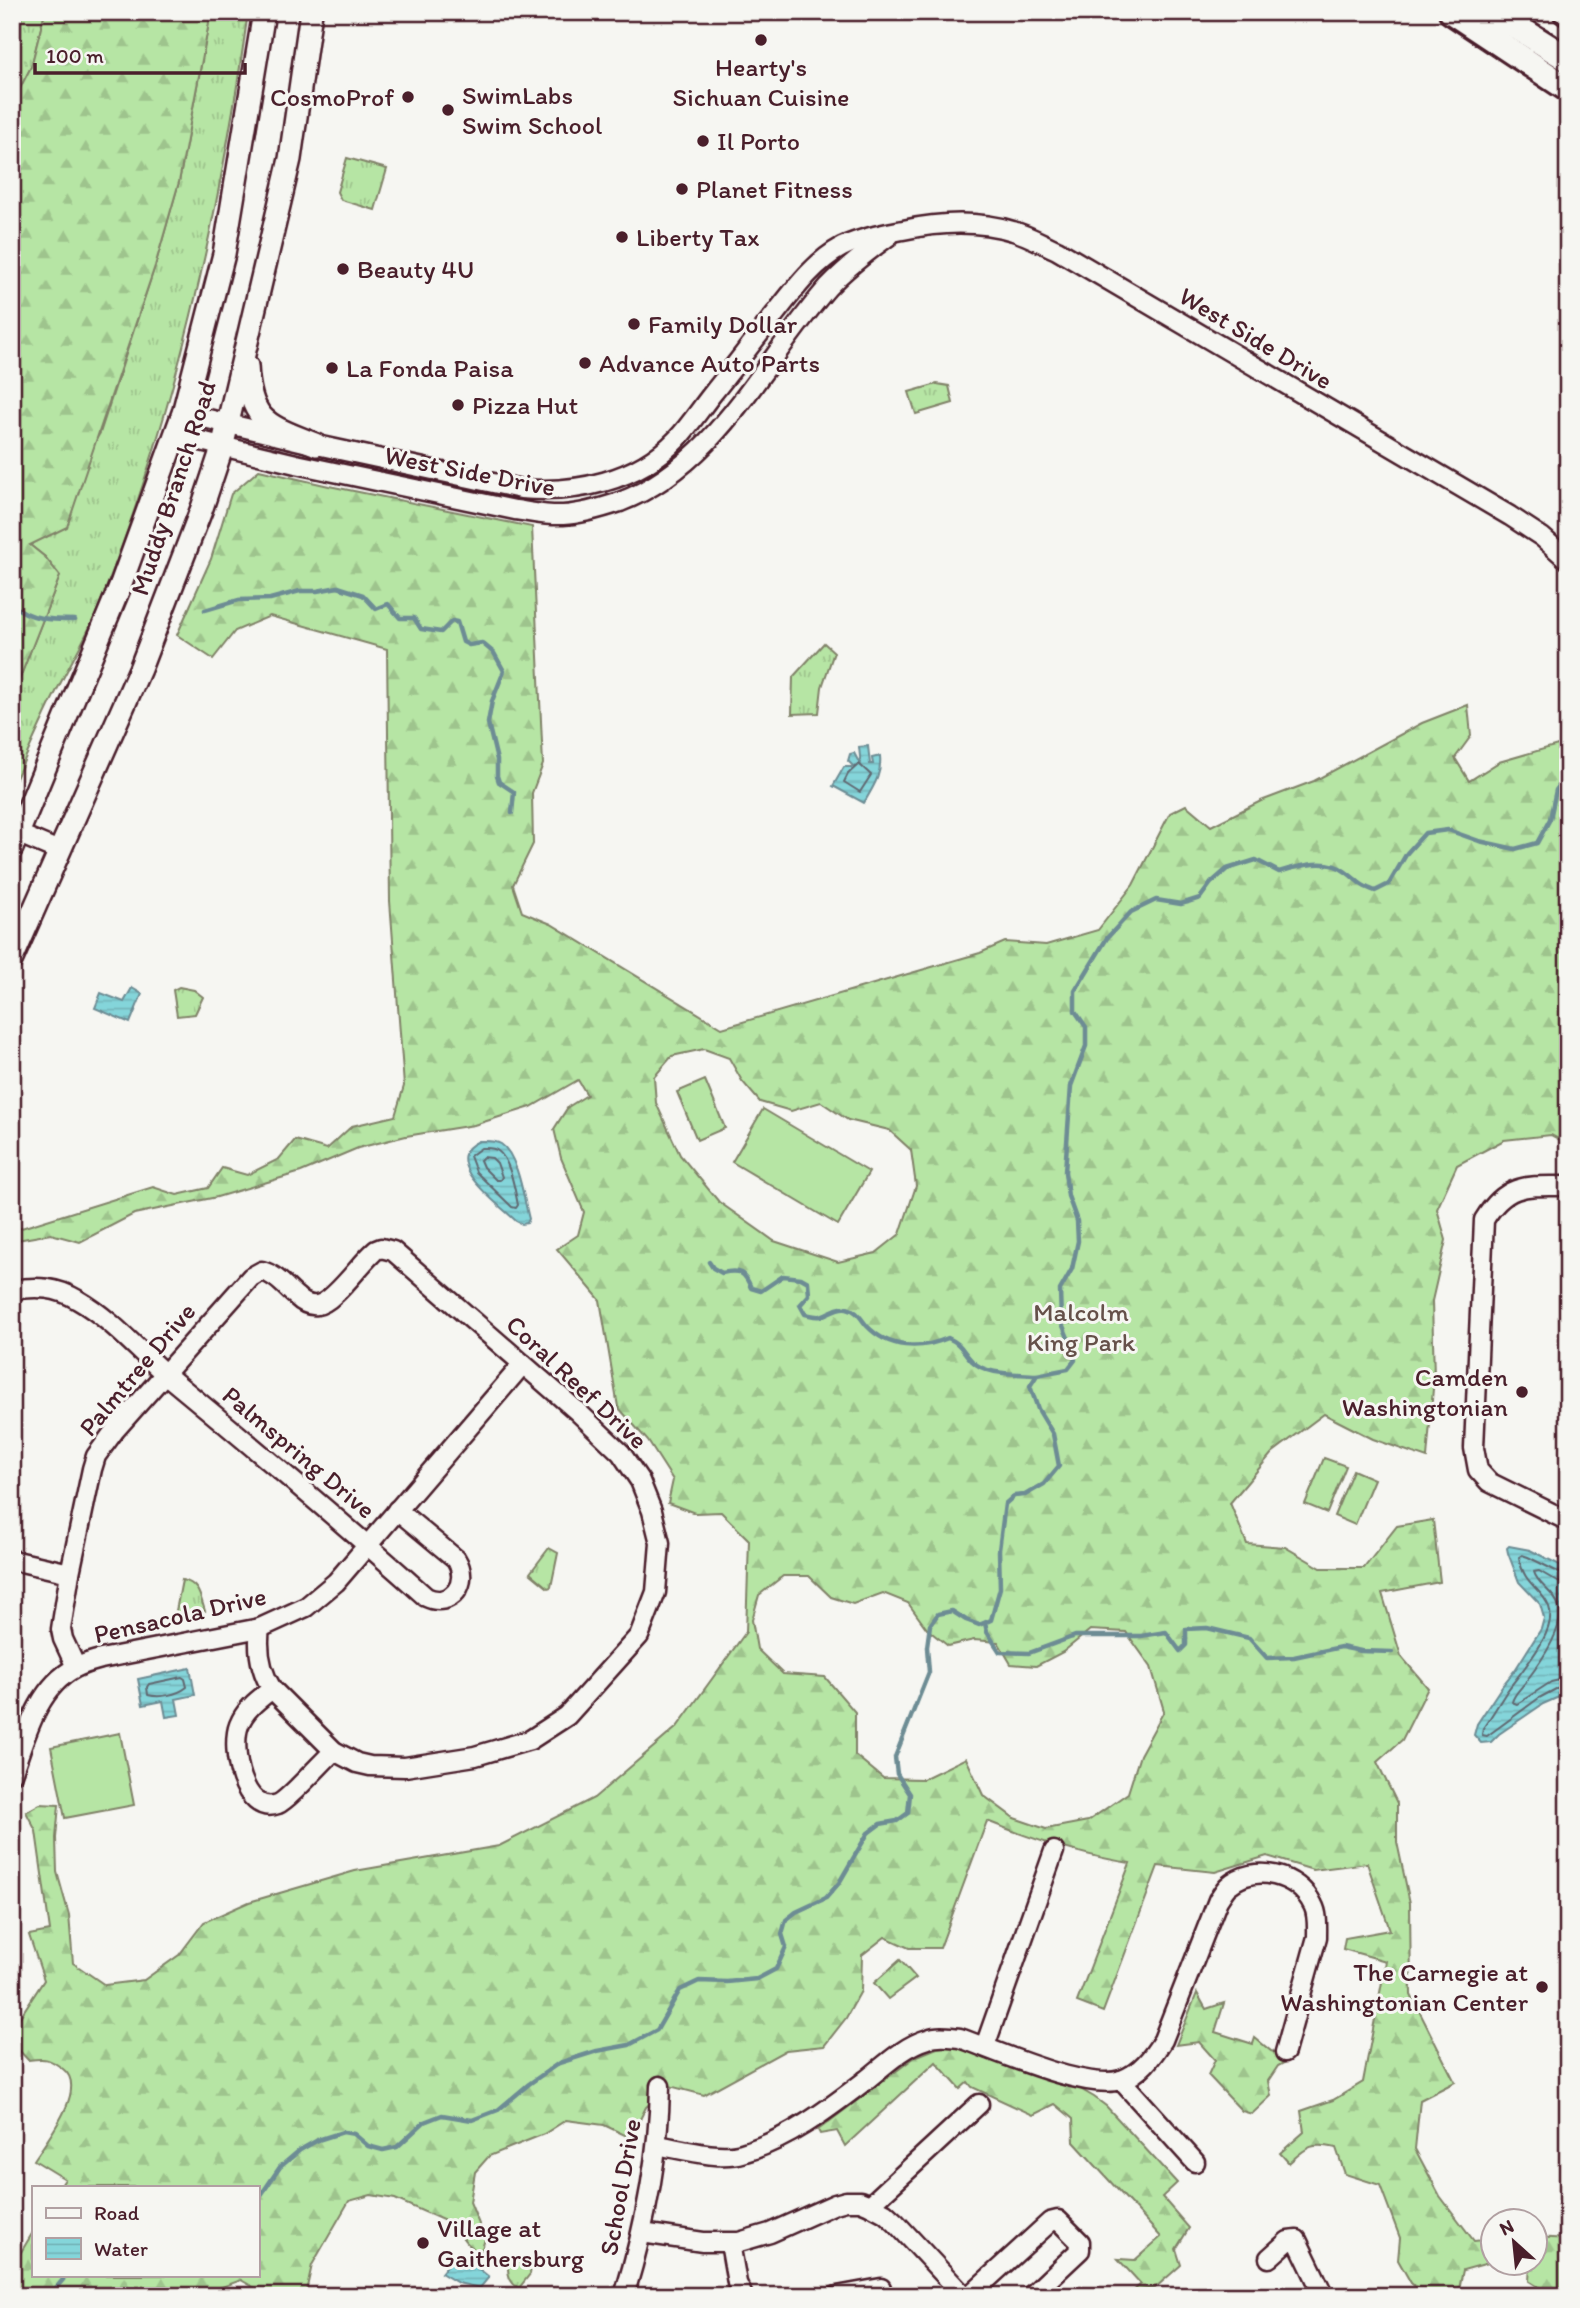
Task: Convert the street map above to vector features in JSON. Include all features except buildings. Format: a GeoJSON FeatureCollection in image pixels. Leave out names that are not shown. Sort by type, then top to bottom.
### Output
{"type":"FeatureCollection","features":[{"type":"Feature","properties":{"kind":"highway"},"geometry":{"type":"LineString","coordinates":[[1452,12],[1568,89]]}},
{"type":"Feature","properties":{"kind":"highway"},"geometry":{"type":"LineString","coordinates":[[1493,12],[1568,59]]}},
{"type":"Feature","properties":{"kind":"main road","name":"Muddy Branch Road"},"geometry":{"type":"LineString","coordinates":[[14,838],[121,584],[183,413],[224,254],[264,12]]}},
{"type":"Feature","properties":{"kind":"main road","name":"Muddy Branch Road"},"geometry":{"type":"LineString","coordinates":[[12,959],[140,669],[202,508],[222,448],[290,159],[311,12]]}},
{"type":"Feature","properties":{"kind":"main road"},"geometry":{"type":"LineString","coordinates":[[247,350],[249,386],[257,412],[270,425],[317,445]]}},
{"type":"Feature","properties":{"kind":"street","name":"West Side Drive"},"geometry":{"type":"LineString","coordinates":[[183,413],[521,489],[543,491],[590,485],[627,474],[646,464],[677,439],[784,302],[826,258],[843,247],[895,232],[933,224],[976,223],[1014,231],[1057,250],[1510,516],[1542,537],[1568,561]]}},
{"type":"Feature","properties":{"kind":"street","name":"West Side Drive"},"geometry":{"type":"LineString","coordinates":[[176,435],[222,448],[515,510],[549,515],[581,513],[609,506],[637,495],[659,482],[699,451],[830,285],[861,257],[895,232]]}},
{"type":"Feature","properties":{"kind":"street"},"geometry":{"type":"LineString","coordinates":[[14,838],[59,851]]}},
{"type":"Feature","properties":{"kind":"street"},"geometry":{"type":"LineString","coordinates":[[1568,1186],[1531,1186],[1510,1191],[1493,1205],[1484,1220],[1474,1448],[1478,1470],[1489,1482],[1568,1521]]}},
{"type":"Feature","properties":{"kind":"street","name":"Coral Reef Drive"},"geometry":{"type":"LineString","coordinates":[[260,1629],[258,1645],[266,1680],[334,1751],[357,1763],[370,1766],[405,1767],[475,1756],[530,1740],[567,1716],[639,1636],[656,1592],[660,1543],[652,1511],[640,1481],[621,1453],[393,1251],[381,1248]]}},
{"type":"Feature","properties":{"kind":"street","name":"Palmtree Drive"},"geometry":{"type":"LineString","coordinates":[[76,1667],[61,1629],[70,1573],[96,1456],[115,1430],[251,1276],[262,1272],[273,1275],[300,1300],[318,1305],[329,1299],[372,1253],[381,1248]]}},
{"type":"Feature","properties":{"kind":"street","name":"Palmspring Drive"},"geometry":{"type":"LineString","coordinates":[[12,1290],[32,1286],[55,1289],[79,1300],[99,1314],[165,1374],[292,1479],[426,1597],[432,1600],[446,1598],[460,1587],[463,1573],[456,1559],[397,1510]]}},
{"type":"Feature","properties":{"kind":"street","name":"Pensacola Drive"},"geometry":{"type":"LineString","coordinates":[[12,1774],[18,1738],[48,1690],[76,1667],[101,1658],[260,1629],[306,1607],[336,1582],[523,1364]]}},
{"type":"Feature","properties":{"kind":"street"},"geometry":{"type":"LineString","coordinates":[[12,1560],[70,1573]]}},
{"type":"Feature","properties":{"kind":"street"},"geometry":{"type":"LineString","coordinates":[[272,1689],[253,1703],[246,1712],[236,1737],[235,1750],[241,1777],[253,1797],[264,1805],[282,1802],[334,1751]]}},
{"type":"Feature","properties":{"kind":"street"},"geometry":{"type":"LineString","coordinates":[[985,2046],[1054,1851]]}},
{"type":"Feature","properties":{"kind":"street"},"geometry":{"type":"LineString","coordinates":[[657,2145],[725,2155],[740,2154],[775,2140],[809,2121],[907,2049],[929,2038],[946,2036],[985,2046],[1077,2079],[1121,2080],[1153,2056],[1163,2040],[1218,1900],[1228,1886],[1244,1878],[1263,1874],[1279,1875],[1306,1893],[1314,1907],[1317,1921],[1317,1937],[1285,2052]]}},
{"type":"Feature","properties":{"kind":"street"},"geometry":{"type":"LineString","coordinates":[[1121,2080],[1195,2162]]}},
{"type":"Feature","properties":{"kind":"street","name":"School Drive"},"geometry":{"type":"LineString","coordinates":[[624,2296],[642,2233],[657,2145],[660,2086]]}},
{"type":"Feature","properties":{"kind":"street"},"geometry":{"type":"LineString","coordinates":[[870,2204],[979,2104]]}},
{"type":"Feature","properties":{"kind":"street"},"geometry":{"type":"LineString","coordinates":[[642,2233],[730,2243],[770,2233],[835,2204],[846,2201],[870,2204],[896,2223],[966,2296],[1049,2222],[1058,2220],[1080,2242],[1080,2250],[1031,2296]]}},
{"type":"Feature","properties":{"kind":"street"},"geometry":{"type":"LineString","coordinates":[[1269,2258],[1288,2241],[1297,2240],[1324,2296]]}},
{"type":"Feature","properties":{"kind":"street"},"geometry":{"type":"LineString","coordinates":[[730,2243],[737,2283],[743,2296]]}},
{"type":"Feature","properties":{"kind":"street"},"geometry":{"type":"LineString","coordinates":[[837,2296],[881,2288]]}},
{"type":"Feature","properties":{"kind":"green space"},"geometry":{"type":"Polygon","coordinates":[[[21,12],[45,12],[31,67],[12,104],[20,51],[21,12]]]}},
{"type":"Feature","properties":{"kind":"green space"},"geometry":{"type":"Polygon","coordinates":[[[45,12],[211,12],[179,182],[155,266],[67,527],[30,545],[45,557],[60,576],[12,698],[12,104],[31,67],[45,12]]]}},
{"type":"Feature","properties":{"kind":"green space"},"geometry":{"type":"Polygon","coordinates":[[[211,12],[248,12],[223,165],[191,316],[149,466],[124,539],[92,622],[48,707],[12,787],[12,698],[60,576],[45,557],[30,545],[100,433],[155,266],[179,182],[211,12]]]}},
{"type":"Feature","properties":{"kind":"green space"},"geometry":{"type":"Polygon","coordinates":[[[347,158],[387,169],[375,210],[341,200],[337,192],[347,158]]]}},
{"type":"Feature","properties":{"kind":"green space"},"geometry":{"type":"Polygon","coordinates":[[[937,384],[949,386],[953,403],[916,414],[909,392],[937,384]]]}},
{"type":"Feature","properties":{"kind":"green space","name":"Malcolm King Park"},"geometry":{"type":"Polygon","coordinates":[[[259,470],[532,527],[543,764],[532,793],[533,844],[513,885],[522,912],[551,924],[722,1028],[980,953],[1005,942],[1046,945],[1098,930],[1133,885],[1170,813],[1186,805],[1211,826],[1261,801],[1314,781],[1422,723],[1468,705],[1471,736],[1455,758],[1469,781],[1499,762],[1568,742],[1568,1144],[1551,1135],[1504,1140],[1457,1165],[1437,1209],[1446,1240],[1432,1301],[1434,1377],[1427,1458],[1373,1439],[1324,1414],[1272,1453],[1230,1503],[1247,1544],[1285,1547],[1321,1568],[1364,1568],[1397,1526],[1433,1520],[1440,1582],[1382,1593],[1401,1656],[1428,1688],[1402,1740],[1377,1762],[1397,1803],[1397,1842],[1410,1903],[1411,1995],[1455,2082],[1420,2100],[1415,2149],[1440,2196],[1474,2241],[1478,2241],[1478,2266],[1463,2270],[1458,2294],[1426,2296],[1411,2283],[1398,2260],[1400,2238],[1380,2185],[1345,2174],[1336,2148],[1310,2147],[1289,2163],[1280,2153],[1304,2132],[1301,2111],[1333,2100],[1363,2082],[1386,1961],[1343,1949],[1345,1938],[1390,1930],[1367,1863],[1313,1870],[1267,1856],[1215,1872],[1158,1866],[1103,2012],[1077,2002],[1130,1863],[1057,1846],[987,1821],[940,1948],[909,1948],[885,1937],[862,1955],[861,1991],[846,2018],[824,2046],[786,2050],[704,2095],[670,2086],[646,2107],[631,2138],[604,2125],[566,2120],[544,2134],[489,2156],[475,2172],[470,2202],[485,2239],[480,2255],[452,2224],[395,2199],[371,2195],[349,2201],[312,2265],[305,2296],[269,2296],[241,2280],[219,2288],[214,2296],[12,2296],[12,2267],[32,2234],[32,2276],[259,2276],[259,2186],[61,2186],[65,2179],[34,2160],[63,2114],[71,2089],[70,2078],[58,2065],[47,2060],[28,2060],[17,2048],[16,2023],[44,1980],[29,1935],[50,1931],[36,1831],[26,1812],[40,1804],[59,1805],[57,1872],[69,1915],[73,1963],[105,1985],[144,1980],[179,1955],[204,1922],[249,1902],[355,1871],[499,1846],[594,1798],[677,1727],[746,1632],[749,1540],[721,1512],[695,1513],[668,1503],[673,1480],[648,1441],[618,1407],[600,1300],[557,1249],[578,1235],[584,1212],[561,1158],[554,1129],[568,1107],[587,1095],[578,1080],[531,1107],[474,1125],[406,1136],[358,1148],[301,1172],[217,1197],[134,1214],[80,1242],[51,1234],[17,1240],[18,1229],[153,1187],[177,1195],[208,1188],[222,1168],[247,1175],[279,1159],[295,1140],[327,1149],[352,1126],[395,1116],[404,1086],[390,901],[387,649],[270,616],[235,631],[213,659],[177,635],[211,559],[231,494],[259,470]],[[704,1049],[672,1056],[654,1077],[656,1103],[680,1155],[719,1202],[774,1241],[838,1262],[876,1253],[900,1234],[916,1186],[911,1150],[889,1130],[848,1120],[821,1102],[791,1111],[760,1102],[742,1081],[729,1058],[704,1049]],[[783,1576],[759,1595],[752,1620],[757,1649],[783,1674],[825,1677],[855,1712],[855,1755],[883,1778],[923,1779],[966,1758],[983,1795],[1014,1818],[1046,1829],[1088,1821],[1128,1793],[1140,1755],[1164,1711],[1151,1667],[1126,1632],[1090,1630],[1063,1652],[1036,1666],[1011,1664],[998,1642],[974,1640],[948,1646],[927,1629],[908,1603],[883,1593],[853,1604],[831,1597],[809,1576],[783,1576]]]}},
{"type":"Feature","properties":{"kind":"green space"},"geometry":{"type":"Polygon","coordinates":[[[824,643],[834,652],[822,687],[819,713],[792,714],[793,677],[824,643]]]}},
{"type":"Feature","properties":{"kind":"green space"},"geometry":{"type":"Polygon","coordinates":[[[179,987],[194,990],[203,997],[195,1014],[177,1016],[173,990],[179,987]]]}},
{"type":"Feature","properties":{"kind":"green space"},"geometry":{"type":"Polygon","coordinates":[[[705,1080],[725,1128],[697,1140],[677,1092],[705,1080]]]}},
{"type":"Feature","properties":{"kind":"green space"},"geometry":{"type":"Polygon","coordinates":[[[763,1109],[869,1172],[838,1225],[732,1162],[763,1109]]]}},
{"type":"Feature","properties":{"kind":"green space"},"geometry":{"type":"Polygon","coordinates":[[[1324,1458],[1346,1466],[1327,1513],[1305,1504],[1324,1458]]]}},
{"type":"Feature","properties":{"kind":"green space"},"geometry":{"type":"Polygon","coordinates":[[[1353,1470],[1374,1479],[1355,1525],[1334,1516],[1353,1470]]]}},
{"type":"Feature","properties":{"kind":"green space"},"geometry":{"type":"Polygon","coordinates":[[[549,1548],[558,1553],[551,1587],[548,1588],[530,1573],[549,1548]]]}},
{"type":"Feature","properties":{"kind":"green space"},"geometry":{"type":"Polygon","coordinates":[[[182,1580],[195,1587],[205,1611],[175,1616],[182,1580]]]}},
{"type":"Feature","properties":{"kind":"green space"},"geometry":{"type":"Polygon","coordinates":[[[120,1733],[134,1805],[65,1818],[51,1747],[120,1733]]]}},
{"type":"Feature","properties":{"kind":"green space"},"geometry":{"type":"Polygon","coordinates":[[[900,1960],[916,1978],[888,1999],[874,1983],[900,1960]]]}},
{"type":"Feature","properties":{"kind":"green space"},"geometry":{"type":"Polygon","coordinates":[[[1197,1993],[1206,2009],[1224,2003],[1215,2032],[1253,2044],[1255,2038],[1271,2051],[1293,2058],[1278,2066],[1268,2081],[1271,2096],[1252,2114],[1242,2111],[1208,2075],[1215,2060],[1199,2042],[1176,2045],[1197,1993]]]}},
{"type":"Feature","properties":{"kind":"green space"},"geometry":{"type":"Polygon","coordinates":[[[949,2046],[1075,2086],[1106,2106],[1177,2183],[1162,2197],[1189,2228],[1176,2249],[1181,2265],[1155,2288],[1140,2290],[1133,2296],[1128,2296],[1141,2284],[1118,2259],[1135,2260],[1161,2237],[1074,2142],[1073,2119],[1055,2104],[1033,2115],[972,2087],[968,2082],[960,2089],[936,2062],[845,2146],[837,2131],[820,2134],[818,2130],[915,2057],[949,2046]]]}},
{"type":"Feature","properties":{"kind":"green space"},"geometry":{"type":"Polygon","coordinates":[[[1548,2238],[1568,2239],[1568,2296],[1553,2296],[1529,2281],[1529,2276],[1548,2276],[1548,2238]]]}},
{"type":"Feature","properties":{"kind":"green space"},"geometry":{"type":"Polygon","coordinates":[[[509,2257],[532,2261],[530,2274],[519,2288],[510,2278],[509,2257]]]}},
{"type":"Feature","properties":{"kind":"water"},"geometry":{"type":"Polygon","coordinates":[[[868,746],[870,764],[873,764],[872,758],[880,756],[880,769],[864,803],[833,786],[844,767],[854,767],[848,761],[850,754],[854,753],[861,766],[859,747],[868,746]]]}},
{"type":"Feature","properties":{"kind":"water"},"geometry":{"type":"Polygon","coordinates":[[[132,988],[142,994],[130,1023],[95,1008],[101,993],[124,1002],[132,988]]]}},
{"type":"Feature","properties":{"kind":"water"},"geometry":{"type":"Polygon","coordinates":[[[479,1141],[501,1144],[512,1158],[529,1219],[527,1223],[516,1221],[485,1193],[467,1170],[464,1159],[468,1149],[479,1141]]]}},
{"type":"Feature","properties":{"kind":"water"},"geometry":{"type":"Polygon","coordinates":[[[1509,1546],[1530,1550],[1568,1569],[1568,1693],[1543,1704],[1491,1742],[1481,1743],[1474,1735],[1477,1724],[1541,1629],[1544,1618],[1540,1604],[1519,1582],[1508,1553],[1509,1546]]]}},
{"type":"Feature","properties":{"kind":"water"},"geometry":{"type":"Polygon","coordinates":[[[190,1668],[195,1695],[176,1699],[179,1715],[166,1717],[163,1701],[143,1705],[138,1679],[190,1668]]]}},
{"type":"Feature","properties":{"kind":"water"},"geometry":{"type":"Polygon","coordinates":[[[458,2252],[489,2277],[480,2288],[458,2283],[441,2273],[458,2252]]]}},
{"type":"Feature","properties":{"kind":"waterway"},"geometry":{"type":"LineString","coordinates":[[205,610],[239,600],[270,599],[300,591],[338,587],[363,595],[376,609],[388,604],[400,618],[414,618],[421,629],[441,632],[452,621],[457,622],[463,642],[469,645],[482,643],[494,653],[504,671],[492,701],[488,723],[499,782],[514,792],[512,813]]}},
{"type":"Feature","properties":{"kind":"waterway"},"geometry":{"type":"LineString","coordinates":[[12,604],[34,616],[75,620]]}},
{"type":"Feature","properties":{"kind":"waterway"},"geometry":{"type":"LineString","coordinates":[[259,2198],[280,2167],[300,2150],[318,2140],[343,2132],[354,2134],[368,2146],[383,2150],[397,2147],[424,2122],[442,2115],[472,2120],[498,2110],[559,2063],[597,2051],[629,2045],[657,2030],[680,1990],[699,1981],[757,1979],[776,1969],[786,1947],[782,1934],[786,1920],[796,1912],[826,1898],[839,1883],[868,1833],[880,1824],[897,1821],[908,1813],[910,1794],[897,1774],[895,1757],[929,1672],[927,1647],[930,1625],[938,1614],[952,1611],[979,1625],[991,1620],[1000,1588],[999,1550],[1005,1504],[1014,1496],[1025,1495],[1044,1484],[1059,1466],[1053,1434],[1038,1409],[1030,1386],[1037,1375],[1068,1369],[1075,1360],[1061,1321],[1060,1290],[1072,1269],[1078,1241],[1077,1221],[1068,1196],[1065,1172],[1071,1086],[1086,1046],[1086,1027],[1075,1011],[1075,991],[1107,938],[1131,912],[1156,900],[1181,904],[1200,898],[1211,883],[1227,869],[1256,860],[1279,872],[1313,864],[1339,867],[1362,885],[1375,891],[1389,884],[1407,853],[1425,833],[1448,830],[1479,841],[1515,849],[1537,843],[1550,819],[1556,790],[1568,774]]}},
{"type":"Feature","properties":{"kind":"waterway"},"geometry":{"type":"LineString","coordinates":[[709,1262],[722,1273],[741,1273],[751,1288],[761,1291],[783,1276],[801,1278],[808,1282],[809,1295],[800,1305],[805,1314],[821,1316],[847,1308],[856,1313],[876,1334],[895,1343],[916,1346],[948,1338],[959,1345],[978,1366],[1002,1373],[1036,1375]]}},
{"type":"Feature","properties":{"kind":"waterway"},"geometry":{"type":"LineString","coordinates":[[985,1623],[987,1632],[1000,1652],[1029,1653],[1075,1636],[1141,1636],[1166,1632],[1180,1651],[1186,1645],[1186,1629],[1207,1628],[1249,1638],[1267,1658],[1294,1657],[1341,1647],[1392,1652]]}},
{"type":"Feature","properties":{"kind":"waterway"},"geometry":{"type":"LineString","coordinates":[[49,2296],[66,2276]]}},
{"type":"Feature","properties":{"kind":"place","name":"Hearty's Sichuan Cuisine"},"geometry":{"type":"Point","coordinates":[761,40]}},
{"type":"Feature","properties":{"kind":"place","name":"CosmoProf"},"geometry":{"type":"Point","coordinates":[408,97]}},
{"type":"Feature","properties":{"kind":"place","name":"SwimLabs Swim School"},"geometry":{"type":"Point","coordinates":[448,110]}},
{"type":"Feature","properties":{"kind":"place","name":"Il Porto"},"geometry":{"type":"Point","coordinates":[703,141]}},
{"type":"Feature","properties":{"kind":"place","name":"Planet Fitness"},"geometry":{"type":"Point","coordinates":[682,189]}},
{"type":"Feature","properties":{"kind":"place","name":"Liberty Tax"},"geometry":{"type":"Point","coordinates":[622,237]}},
{"type":"Feature","properties":{"kind":"place","name":"Beauty 4U"},"geometry":{"type":"Point","coordinates":[343,269]}},
{"type":"Feature","properties":{"kind":"place","name":"Family Dollar"},"geometry":{"type":"Point","coordinates":[634,324]}},
{"type":"Feature","properties":{"kind":"place","name":"Advance Auto Parts"},"geometry":{"type":"Point","coordinates":[585,363]}},
{"type":"Feature","properties":{"kind":"place","name":"La Fonda Paisa"},"geometry":{"type":"Point","coordinates":[332,368]}},
{"type":"Feature","properties":{"kind":"place","name":"Pizza Hut"},"geometry":{"type":"Point","coordinates":[458,405]}},
{"type":"Feature","properties":{"kind":"place","name":"Camden Washingtonian"},"geometry":{"type":"Point","coordinates":[1522,1392]}},
{"type":"Feature","properties":{"kind":"place","name":"The Carnegie at Washingtonian Center"},"geometry":{"type":"Point","coordinates":[1542,1987]}},
{"type":"Feature","properties":{"kind":"place","name":"Village at Gaithersburg"},"geometry":{"type":"Point","coordinates":[423,2243]}}]}
